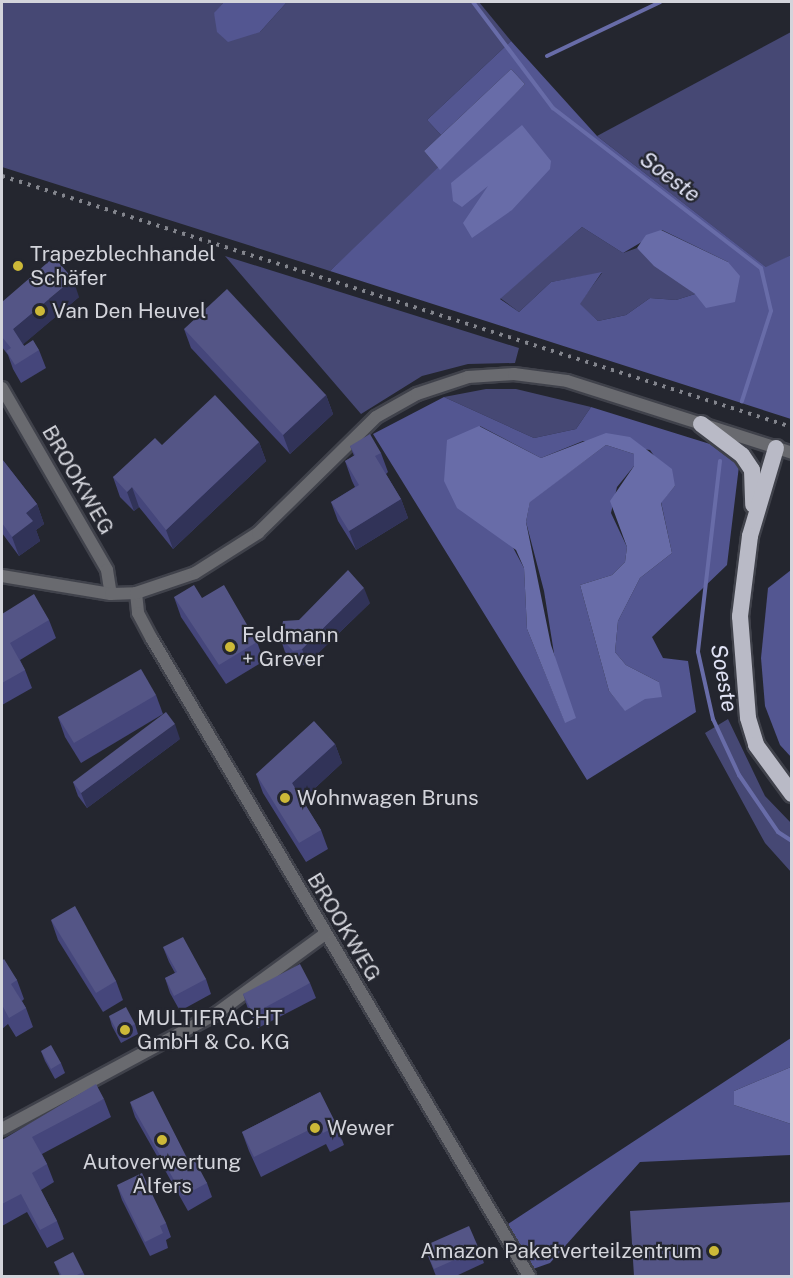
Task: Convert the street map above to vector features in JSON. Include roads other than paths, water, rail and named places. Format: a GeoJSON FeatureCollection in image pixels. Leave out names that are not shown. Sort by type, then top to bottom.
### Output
{"type":"FeatureCollection","features":[{"type":"Feature","properties":{"kind":"highway"},"geometry":{"type":"LineString","coordinates":[[701,424],[742,455],[752,470],[754,518],[740,616],[748,718],[770,765],[792,794]]}},
{"type":"Feature","properties":{"kind":"highway"},"geometry":{"type":"LineString","coordinates":[[754,518],[784,450]]}},
{"type":"Feature","properties":{"kind":"highway"},"geometry":{"type":"LineString","coordinates":[[770,765],[792,781]]}},
{"type":"Feature","properties":{"kind":"street"},"geometry":{"type":"LineString","coordinates":[[2,576],[111,594],[136,593],[227,555],[258,533],[365,425],[402,400],[451,381],[498,374],[545,377],[784,450]]}},
{"type":"Feature","properties":{"kind":"street","name":"BROOKWEG"},"geometry":{"type":"LineString","coordinates":[[2,388],[107,570],[111,594]]}},
{"type":"Feature","properties":{"kind":"street","name":"BROOKWEG"},"geometry":{"type":"LineString","coordinates":[[136,593],[138,614],[152,639],[529,1276]]}},
{"type":"Feature","properties":{"kind":"street"},"geometry":{"type":"LineString","coordinates":[[2,1129],[217,1013],[325,934]]}},
{"type":"Feature","properties":{"kind":"waterway","name":"Soeste"},"geometry":{"type":"LineString","coordinates":[[473,2],[553,108],[761,268],[771,311],[742,401]]}},
{"type":"Feature","properties":{"kind":"waterway"},"geometry":{"type":"LineString","coordinates":[[547,56],[660,2]]}},
{"type":"Feature","properties":{"kind":"waterway","name":"Soeste"},"geometry":{"type":"LineString","coordinates":[[720,461],[698,652],[713,719],[739,775],[778,832],[792,841]]}},
{"type":"Feature","properties":{"kind":"railway"},"geometry":{"type":"LineString","coordinates":[[2,176],[792,427]]}},
{"type":"Feature","properties":{"kind":"place","name":"Trapezblechhandel Schäfer"},"geometry":{"type":"Point","coordinates":[18,266]}},
{"type":"Feature","properties":{"kind":"place","name":"Van Den Heuvel"},"geometry":{"type":"Point","coordinates":[40,311]}},
{"type":"Feature","properties":{"kind":"place","name":"Feldmann + Grever"},"geometry":{"type":"Point","coordinates":[230,647]}},
{"type":"Feature","properties":{"kind":"place","name":"Wohnwagen Bruns"},"geometry":{"type":"Point","coordinates":[285,798]}},
{"type":"Feature","properties":{"kind":"place","name":"MULTIFRACHT GmbH & Co. KG"},"geometry":{"type":"Point","coordinates":[125,1030]}},
{"type":"Feature","properties":{"kind":"place","name":"Wewer"},"geometry":{"type":"Point","coordinates":[315,1128]}},
{"type":"Feature","properties":{"kind":"place","name":"Autoverwertung Alfers"},"geometry":{"type":"Point","coordinates":[162,1140]}},
{"type":"Feature","properties":{"kind":"place","name":"Amazon Paketverteilzentrum"},"geometry":{"type":"Point","coordinates":[714,1251]}}]}
